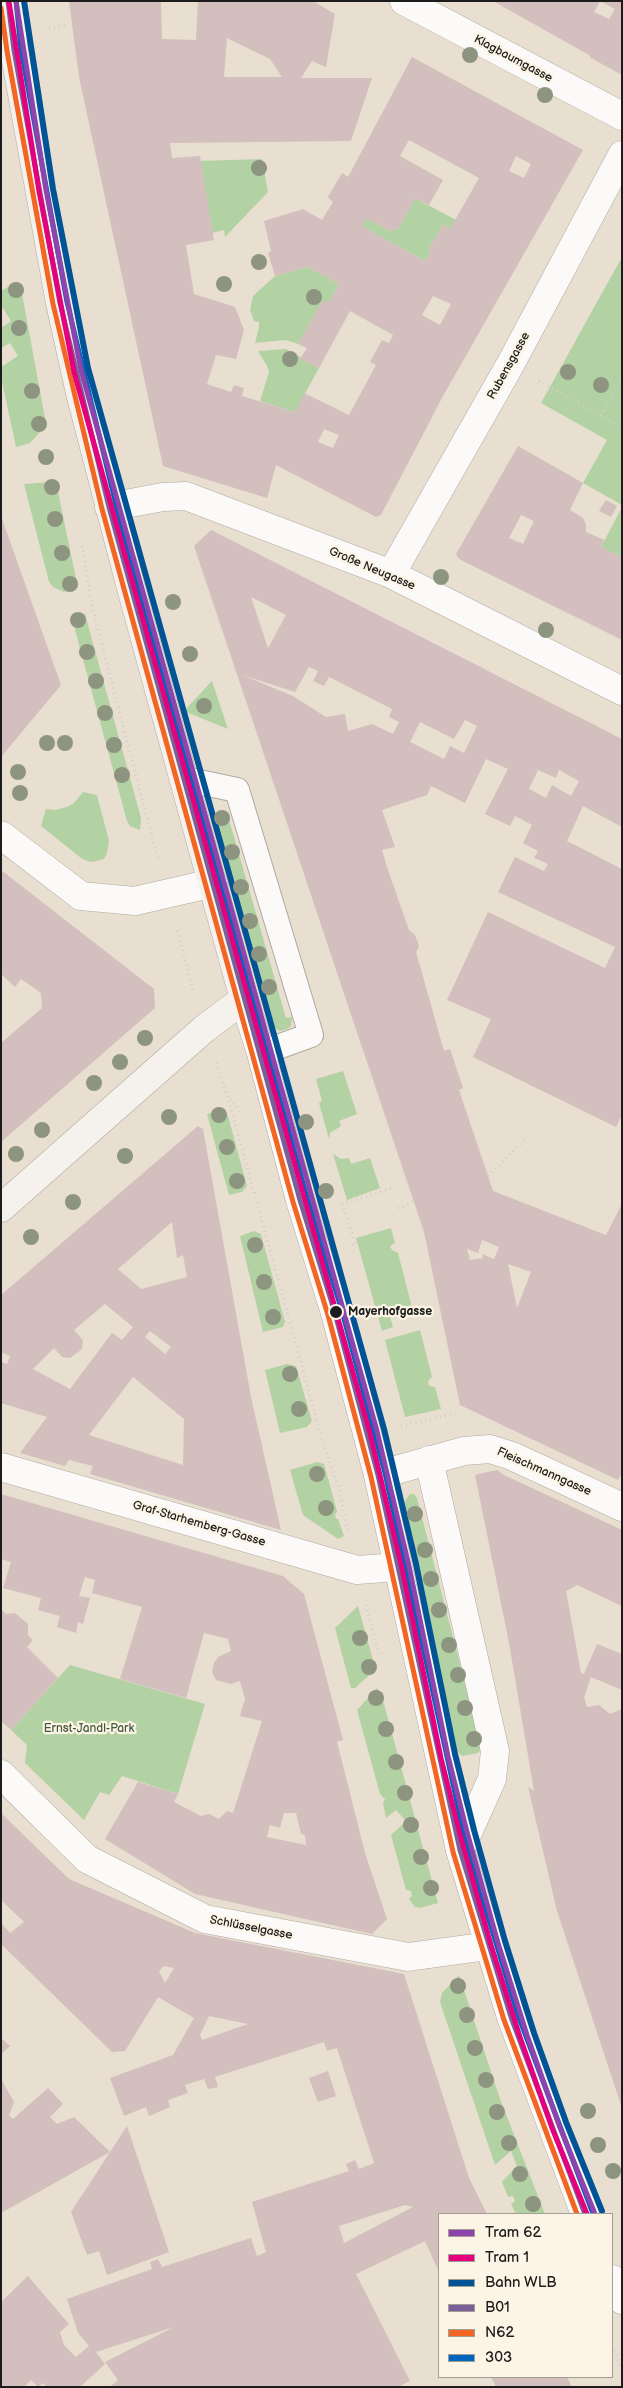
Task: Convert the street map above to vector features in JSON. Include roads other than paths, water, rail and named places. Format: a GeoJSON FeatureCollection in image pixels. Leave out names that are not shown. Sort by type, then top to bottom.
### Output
{"type":"FeatureCollection","features":[{"type":"Feature","properties":{"kind":"main road"},"geometry":{"type":"LineString","coordinates":[[1,1208],[204,1029],[244,999],[109,507],[80,392],[60,303],[14,50],[8,1]]}},
{"type":"Feature","properties":{"kind":"street","name":"Klagbaumgasse"},"geometry":{"type":"LineString","coordinates":[[404,1],[622,116]]}},
{"type":"Feature","properties":{"kind":"street","name":"Rubensgasse"},"geometry":{"type":"LineString","coordinates":[[391,574],[510,365],[622,155]]}},
{"type":"Feature","properties":{"kind":"street","name":"Große Neugasse"},"geometry":{"type":"LineString","coordinates":[[109,507],[163,497],[186,496],[391,574],[622,692]]}},
{"type":"Feature","properties":{"kind":"street"},"geometry":{"type":"LineString","coordinates":[[1,835],[81,896],[135,900],[213,883]]}},
{"type":"Feature","properties":{"kind":"street"},"geometry":{"type":"LineString","coordinates":[[244,999],[262,1053],[300,1200],[334,1313],[378,1475],[460,1850],[488,1946],[550,2126],[585,2213]]}},
{"type":"Feature","properties":{"kind":"street","name":"Fleischmanngasse"},"geometry":{"type":"LineString","coordinates":[[378,1475],[477,1448],[490,1448],[512,1456],[622,1506]]}},
{"type":"Feature","properties":{"kind":"street"},"geometry":{"type":"LineString","coordinates":[[429,1460],[495,1751],[492,1779],[460,1850]]}},
{"type":"Feature","properties":{"kind":"street","name":"Graf-Starhemberg-Gasse"},"geometry":{"type":"LineString","coordinates":[[1,1467],[357,1570],[398,1566]]}},
{"type":"Feature","properties":{"kind":"street","name":"Schlüsselgasse"},"geometry":{"type":"LineString","coordinates":[[1,1774],[87,1859],[205,1919],[408,1957],[488,1946]]}},
{"type":"Feature","properties":{"kind":"street"},"geometry":{"type":"LineString","coordinates":[[613,2280],[622,2300]]}},
{"type":"Feature","properties":{"kind":"lane"},"geometry":{"type":"LineString","coordinates":[[185,779],[237,790],[311,1035],[262,1053]]}},
{"type":"Feature","properties":{"kind":"tram line","name":"62"},"geometry":{"type":"LineString","coordinates":[[16,1],[46,190],[81,370],[377,1431],[409,1566],[448,1756],[467,1832],[498,1943],[527,2035],[559,2125],[595,2213]]}},
{"type":"Feature","properties":{"kind":"tram line","name":"1"},"geometry":{"type":"LineString","coordinates":[[9,2],[39,191],[74,372],[370,1433],[402,1568],[441,1758],[460,1834],[491,1945],[520,2037],[552,2128],[587,2213]]}},
{"type":"Feature","properties":{"kind":"rail line","name":"WLB"},"geometry":{"type":"LineString","coordinates":[[24,1],[53,189],[88,368],[384,1429],[416,1564],[455,1754],[474,1830],[505,1941],[534,2033],[566,2122],[602,2211]]}},
{"type":"Feature","properties":{"kind":"place","name":"Mayerhofgasse"},"geometry":{"type":"Point","coordinates":[336,1312]}},
{"type":"Feature","properties":{"kind":"park label","name":"Ernst-Jandl-Park"},"geometry":{"type":"Point","coordinates":[89,1729]}}]}
